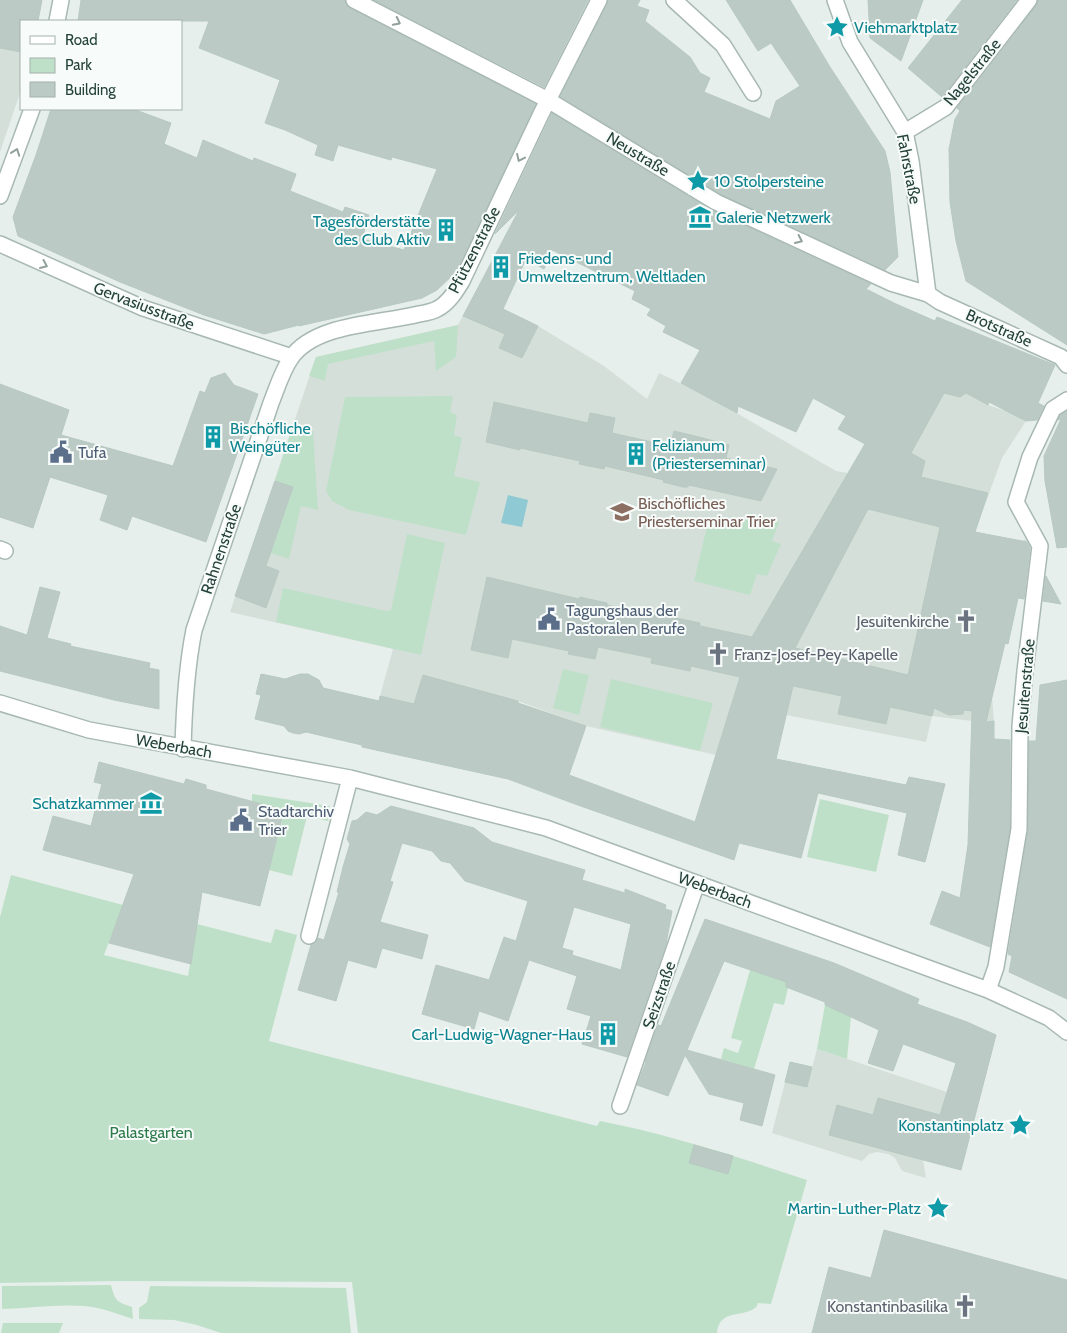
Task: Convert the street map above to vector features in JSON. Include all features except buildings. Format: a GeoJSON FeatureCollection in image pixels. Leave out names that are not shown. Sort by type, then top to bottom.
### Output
{"type":"FeatureCollection","features":[{"type":"Feature","properties":{"kind":"street"},"geometry":{"type":"LineString","coordinates":[[57,20],[61,0]]}},
{"type":"Feature","properties":{"kind":"street","name":"Neustraße"},"geometry":{"type":"LineString","coordinates":[[354,0],[548,100],[716,202],[891,283],[928,294]]}},
{"type":"Feature","properties":{"kind":"street","name":"Pfützenstraße"},"geometry":{"type":"LineString","coordinates":[[292,357],[306,342],[325,334],[438,309],[453,296],[462,281],[548,100],[599,0]]}},
{"type":"Feature","properties":{"kind":"street"},"geometry":{"type":"LineString","coordinates":[[674,0],[723,45],[753,93]]}},
{"type":"Feature","properties":{"kind":"street","name":"Fahrstraße"},"geometry":{"type":"LineString","coordinates":[[835,0],[850,42],[905,132],[911,161],[928,294]]}},
{"type":"Feature","properties":{"kind":"street","name":"Nagelstraße"},"geometry":{"type":"LineString","coordinates":[[905,132],[946,107],[1029,0]]}},
{"type":"Feature","properties":{"kind":"street"},"geometry":{"type":"LineString","coordinates":[[0,196],[32,110]]}},
{"type":"Feature","properties":{"kind":"street","name":"Gervasiusstraße"},"geometry":{"type":"LineString","coordinates":[[0,244],[136,305],[206,330],[292,357]]}},
{"type":"Feature","properties":{"kind":"street","name":"Brotstraße"},"geometry":{"type":"LineString","coordinates":[[928,294],[940,302],[1062,357],[1067,365]]}},
{"type":"Feature","properties":{"kind":"street","name":"Rahnenstraße"},"geometry":{"type":"LineString","coordinates":[[183,749],[185,687],[194,630],[279,382],[292,357]]}},
{"type":"Feature","properties":{"kind":"street","name":"Jesuitenstraße"},"geometry":{"type":"LineString","coordinates":[[988,990],[996,967],[1019,829],[1020,726],[1040,546],[1016,502],[1030,457],[1053,409],[1067,400]]}},
{"type":"Feature","properties":{"kind":"street","name":"Weberbach"},"geometry":{"type":"LineString","coordinates":[[0,703],[89,730],[183,749],[350,778],[546,828],[988,990],[1049,1018],[1067,1032]]}},
{"type":"Feature","properties":{"kind":"street"},"geometry":{"type":"LineString","coordinates":[[309,936],[350,778]]}},
{"type":"Feature","properties":{"kind":"street","name":"Seizstraße"},"geometry":{"type":"LineString","coordinates":[[620,1106],[697,883]]}},
{"type":"Feature","properties":{"kind":"shaded area"},"geometry":{"type":"Polygon","coordinates":[[[0,10],[39,17],[38,20],[20,20],[20,93],[0,152],[0,10]]]}},
{"type":"Feature","properties":{"kind":"shaded area","name":"Bischöfliches Priesterseminar Trier"},"geometry":{"type":"Polygon","coordinates":[[[474,295],[538,326],[604,366],[647,399],[659,373],[709,397],[836,471],[848,473],[937,317],[978,334],[966,393],[988,405],[1009,412],[1026,421],[1002,458],[975,532],[1022,541],[1025,539],[1027,542],[1008,644],[1003,643],[992,697],[994,721],[980,722],[932,716],[926,742],[786,715],[766,721],[730,710],[716,755],[586,726],[518,701],[423,675],[414,704],[380,696],[393,649],[230,612],[316,357],[458,325],[474,295]]]}},
{"type":"Feature","properties":{"kind":"shaded area"},"geometry":{"type":"Polygon","coordinates":[[[817,1049],[947,1092],[931,1148],[927,1147],[923,1160],[926,1178],[902,1171],[895,1158],[888,1154],[877,1152],[869,1154],[862,1161],[772,1133],[785,1082],[807,1087],[817,1049]]]}},
{"type":"Feature","properties":{"kind":"green space"},"geometry":{"type":"Polygon","coordinates":[[[458,325],[456,357],[436,371],[434,341],[328,364],[325,381],[309,376],[316,357],[458,325]]]}},
{"type":"Feature","properties":{"kind":"green space"},"geometry":{"type":"Polygon","coordinates":[[[453,396],[450,412],[457,415],[454,435],[462,438],[454,476],[480,482],[466,535],[349,510],[332,501],[326,491],[345,397],[453,396]]]}},
{"type":"Feature","properties":{"kind":"green space"},"geometry":{"type":"Polygon","coordinates":[[[293,425],[313,431],[318,510],[301,506],[289,559],[271,553],[293,487],[275,481],[293,425]]]}},
{"type":"Feature","properties":{"kind":"green space"},"geometry":{"type":"Polygon","coordinates":[[[750,513],[779,522],[772,541],[781,544],[767,576],[757,574],[750,595],[694,581],[709,518],[741,526],[750,513]]]}},
{"type":"Feature","properties":{"kind":"green space"},"geometry":{"type":"Polygon","coordinates":[[[407,534],[445,543],[421,655],[276,622],[283,588],[386,611],[391,610],[407,534]]]}},
{"type":"Feature","properties":{"kind":"green space"},"geometry":{"type":"Polygon","coordinates":[[[563,669],[589,675],[579,715],[553,708],[563,669]]]}},
{"type":"Feature","properties":{"kind":"green space"},"geometry":{"type":"Polygon","coordinates":[[[611,679],[713,703],[700,751],[600,727],[611,679]]]}},
{"type":"Feature","properties":{"kind":"green space"},"geometry":{"type":"Polygon","coordinates":[[[252,794],[330,806],[328,821],[307,816],[292,876],[269,870],[285,810],[252,802],[252,794]]]}},
{"type":"Feature","properties":{"kind":"green space"},"geometry":{"type":"Polygon","coordinates":[[[820,799],[889,815],[876,872],[807,857],[820,799]]]}},
{"type":"Feature","properties":{"kind":"green space","name":"Palastgarten"},"geometry":{"type":"Polygon","coordinates":[[[11,875],[123,905],[104,955],[188,976],[197,924],[271,943],[275,929],[297,935],[269,1041],[597,1126],[600,1121],[626,1126],[730,1155],[807,1180],[771,1304],[758,1303],[752,1310],[728,1316],[719,1325],[717,1333],[358,1333],[352,1282],[117,1281],[0,1283],[0,917],[11,875]]]}},
{"type":"Feature","properties":{"kind":"green space"},"geometry":{"type":"Polygon","coordinates":[[[750,970],[787,982],[786,987],[788,988],[784,1005],[774,1003],[754,1069],[721,1059],[724,1048],[738,1053],[742,1041],[731,1038],[750,970]]]}},
{"type":"Feature","properties":{"kind":"green space"},"geometry":{"type":"Polygon","coordinates":[[[825,1005],[851,1017],[847,1059],[817,1049],[825,1005]]]}},
{"type":"Feature","properties":{"kind":"green space"},"geometry":{"type":"Polygon","coordinates":[[[111,1285],[117,1300],[132,1307],[133,1319],[103,1309],[84,1306],[2,1309],[2,1286],[111,1285]]]}},
{"type":"Feature","properties":{"kind":"green space"},"geometry":{"type":"Polygon","coordinates":[[[150,1286],[346,1288],[351,1333],[221,1333],[174,1320],[139,1319],[139,1308],[147,1302],[150,1286]]]}},
{"type":"Feature","properties":{"kind":"green space"},"geometry":{"type":"Polygon","coordinates":[[[3,1323],[63,1323],[59,1333],[1,1333],[3,1323]]]}},
{"type":"Feature","properties":{"kind":"water"},"geometry":{"type":"Polygon","coordinates":[[[508,495],[528,500],[522,527],[501,523],[508,495]]]}},
{"type":"Feature","properties":{"kind":"place","name":"Viehmarktplatz"},"geometry":{"type":"Point","coordinates":[837,27]}},
{"type":"Feature","properties":{"kind":"place","name":"10 Stolpersteine"},"geometry":{"type":"Point","coordinates":[698,181]}},
{"type":"Feature","properties":{"kind":"place","name":"Galerie Netzwerk"},"geometry":{"type":"Point","coordinates":[700,217]}},
{"type":"Feature","properties":{"kind":"place","name":"Tagesförderstätte des Club Aktiv"},"geometry":{"type":"Point","coordinates":[446,230]}},
{"type":"Feature","properties":{"kind":"place","name":"Friedens- und Umweltzentrum, Weltladen"},"geometry":{"type":"Point","coordinates":[501,267]}},
{"type":"Feature","properties":{"kind":"place","name":"Bischöfliche Weingüter"},"geometry":{"type":"Point","coordinates":[213,437]}},
{"type":"Feature","properties":{"kind":"place","name":"Tufa"},"geometry":{"type":"Point","coordinates":[61,452]}},
{"type":"Feature","properties":{"kind":"place","name":"Felizianum (Priesterseminar)"},"geometry":{"type":"Point","coordinates":[636,454]}},
{"type":"Feature","properties":{"kind":"place","name":"Bischöfliches Priesterseminar Trier"},"geometry":{"type":"Point","coordinates":[622,512]}},
{"type":"Feature","properties":{"kind":"place","name":"Tagungshaus der Pastoralen Berufe"},"geometry":{"type":"Point","coordinates":[549,619]}},
{"type":"Feature","properties":{"kind":"place","name":"Jesuitenkirche"},"geometry":{"type":"Point","coordinates":[966,621]}},
{"type":"Feature","properties":{"kind":"place","name":"Franz-Josef-Pey-Kapelle"},"geometry":{"type":"Point","coordinates":[718,654]}},
{"type":"Feature","properties":{"kind":"place","name":"Schatzkammer"},"geometry":{"type":"Point","coordinates":[151,803]}},
{"type":"Feature","properties":{"kind":"place","name":"Stadtarchiv Trier"},"geometry":{"type":"Point","coordinates":[241,820]}},
{"type":"Feature","properties":{"kind":"place","name":"Carl-Ludwig-Wagner-Haus"},"geometry":{"type":"Point","coordinates":[608,1034]}},
{"type":"Feature","properties":{"kind":"place","name":"Konstantinplatz"},"geometry":{"type":"Point","coordinates":[1020,1125]}},
{"type":"Feature","properties":{"kind":"place","name":"Martin-Luther-Platz"},"geometry":{"type":"Point","coordinates":[938,1208]}},
{"type":"Feature","properties":{"kind":"place","name":"Konstantinbasilika"},"geometry":{"type":"Point","coordinates":[965,1306]}}]}
